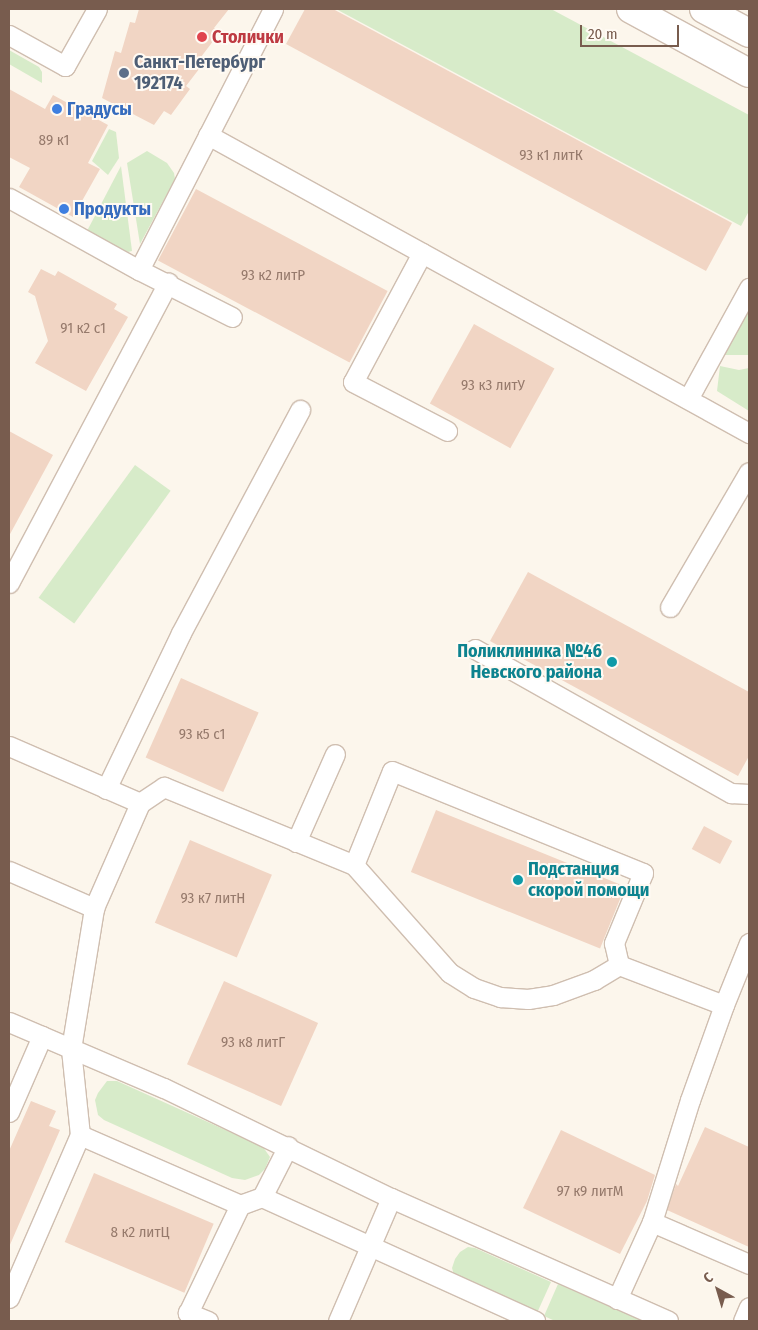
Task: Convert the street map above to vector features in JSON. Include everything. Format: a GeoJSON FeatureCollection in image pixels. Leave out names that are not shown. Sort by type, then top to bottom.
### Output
{"type":"FeatureCollection","features":[{"type":"Feature","properties":{"kind":"main road"},"geometry":{"type":"LineString","coordinates":[[631,9],[749,73]]}},
{"type":"Feature","properties":{"kind":"main road"},"geometry":{"type":"LineString","coordinates":[[704,9],[749,33]]}},
{"type":"Feature","properties":{"kind":"lane"},"geometry":{"type":"LineString","coordinates":[[9,35],[65,66],[97,9]]}},
{"type":"Feature","properties":{"kind":"lane"},"geometry":{"type":"LineString","coordinates":[[138,270],[273,9]]}},
{"type":"Feature","properties":{"kind":"lane"},"geometry":{"type":"LineString","coordinates":[[208,135],[749,433]]}},
{"type":"Feature","properties":{"kind":"lane"},"geometry":{"type":"LineString","coordinates":[[10,202],[232,318]]}},
{"type":"Feature","properties":{"kind":"lane"},"geometry":{"type":"LineString","coordinates":[[422,252],[354,382],[448,431]]}},
{"type":"Feature","properties":{"kind":"lane"},"geometry":{"type":"LineString","coordinates":[[9,582],[168,283]]}},
{"type":"Feature","properties":{"kind":"lane"},"geometry":{"type":"LineString","coordinates":[[688,399],[749,288]]}},
{"type":"Feature","properties":{"kind":"lane"},"geometry":{"type":"LineString","coordinates":[[106,789],[181,633],[300,410]]}},
{"type":"Feature","properties":{"kind":"lane"},"geometry":{"type":"LineString","coordinates":[[670,607],[749,472]]}},
{"type":"Feature","properties":{"kind":"lane"},"geometry":{"type":"LineString","coordinates":[[475,649],[731,793],[749,794]]}},
{"type":"Feature","properties":{"kind":"lane"},"geometry":{"type":"LineString","coordinates":[[9,746],[140,803]]}},
{"type":"Feature","properties":{"kind":"lane"},"geometry":{"type":"LineString","coordinates":[[296,842],[335,754]]}},
{"type":"Feature","properties":{"kind":"lane"},"geometry":{"type":"LineString","coordinates":[[354,866],[392,771],[643,873],[614,943],[619,965]]}},
{"type":"Feature","properties":{"kind":"lane"},"geometry":{"type":"LineString","coordinates":[[10,1290],[80,1135],[70,1049],[94,908],[140,803],[164,787],[354,866],[450,973],[474,988],[500,997],[528,999],[553,995],[594,980],[619,965]]}},
{"type":"Feature","properties":{"kind":"lane"},"geometry":{"type":"LineString","coordinates":[[9,871],[94,908]]}},
{"type":"Feature","properties":{"kind":"lane"},"geometry":{"type":"LineString","coordinates":[[617,1299],[652,1222],[690,1100],[724,1005],[749,943]]}},
{"type":"Feature","properties":{"kind":"lane"},"geometry":{"type":"LineString","coordinates":[[619,965],[724,1005]]}},
{"type":"Feature","properties":{"kind":"lane"},"geometry":{"type":"LineString","coordinates":[[9,1022],[164,1088],[288,1146],[391,1198],[668,1321]]}},
{"type":"Feature","properties":{"kind":"lane"},"geometry":{"type":"LineString","coordinates":[[9,1112],[42,1036]]}},
{"type":"Feature","properties":{"kind":"lane"},"geometry":{"type":"LineString","coordinates":[[80,1135],[240,1205],[262,1197],[288,1146]]}},
{"type":"Feature","properties":{"kind":"lane"},"geometry":{"type":"LineString","coordinates":[[262,1197],[535,1321]]}},
{"type":"Feature","properties":{"kind":"lane"},"geometry":{"type":"LineString","coordinates":[[338,1321],[391,1198]]}},
{"type":"Feature","properties":{"kind":"lane"},"geometry":{"type":"LineString","coordinates":[[208,1321],[188,1313],[240,1205]]}},
{"type":"Feature","properties":{"kind":"lane"},"geometry":{"type":"LineString","coordinates":[[652,1222],[749,1264]]}},
{"type":"Feature","properties":{"kind":"lane"},"geometry":{"type":"LineString","coordinates":[[743,1321],[749,1306]]}},
{"type":"Feature","properties":{"kind":"green space"},"geometry":{"type":"Polygon","coordinates":[[[336,9],[551,9],[749,115],[749,211],[741,226],[336,9]]]}},
{"type":"Feature","properties":{"kind":"green space"},"geometry":{"type":"Polygon","coordinates":[[[9,50],[39,67],[42,72],[42,83],[9,64],[9,50]]]}},
{"type":"Feature","properties":{"kind":"green space"},"geometry":{"type":"Polygon","coordinates":[[[109,129],[116,132],[119,158],[108,175],[92,161],[109,129]]]}},
{"type":"Feature","properties":{"kind":"green space"},"geometry":{"type":"Polygon","coordinates":[[[147,151],[167,163],[174,173],[175,179],[140,244],[127,163],[147,151]]]}},
{"type":"Feature","properties":{"kind":"green space"},"geometry":{"type":"Polygon","coordinates":[[[121,166],[132,251],[128,252],[87,231],[121,166]]]}},
{"type":"Feature","properties":{"kind":"green space"},"geometry":{"type":"Polygon","coordinates":[[[749,305],[749,355],[723,355],[749,305]]]}},
{"type":"Feature","properties":{"kind":"green space"},"geometry":{"type":"Polygon","coordinates":[[[720,366],[739,370],[749,368],[749,411],[717,391],[720,366]]]}},
{"type":"Feature","properties":{"kind":"green space"},"geometry":{"type":"Polygon","coordinates":[[[135,465],[171,491],[74,624],[39,598],[135,465]]]}},
{"type":"Feature","properties":{"kind":"green space"},"geometry":{"type":"Polygon","coordinates":[[[107,1081],[117,1081],[263,1147],[270,1157],[265,1169],[259,1175],[245,1180],[232,1178],[104,1120],[98,1115],[95,1100],[107,1081]]]}},
{"type":"Feature","properties":{"kind":"green space"},"geometry":{"type":"Polygon","coordinates":[[[468,1247],[475,1248],[551,1282],[537,1313],[454,1275],[452,1268],[455,1259],[460,1252],[468,1247]]]}},
{"type":"Feature","properties":{"kind":"green space"},"geometry":{"type":"Polygon","coordinates":[[[558,1284],[643,1321],[555,1321],[544,1316],[558,1284]]]}},
{"type":"Feature","properties":{"kind":"building"},"geometry":{"type":"Polygon","coordinates":[[[139,9],[229,9],[214,28],[220,32],[201,57],[206,60],[186,86],[190,89],[171,115],[164,111],[154,125],[102,98],[115,51],[121,53],[130,22],[135,23],[139,9]]]}},
{"type":"Feature","properties":{"kind":"building"},"geometry":{"type":"Polygon","coordinates":[[[305,9],[333,9],[732,223],[706,271],[286,44],[305,9]]]}},
{"type":"Feature","properties":{"kind":"building"},"geometry":{"type":"Polygon","coordinates":[[[9,89],[45,109],[53,95],[108,125],[88,163],[100,169],[73,217],[19,187],[30,168],[9,157],[9,89]]]}},
{"type":"Feature","properties":{"kind":"building"},"geometry":{"type":"Polygon","coordinates":[[[196,189],[388,291],[350,362],[158,261],[196,189]]]}},
{"type":"Feature","properties":{"kind":"building"},"geometry":{"type":"Polygon","coordinates":[[[41,269],[55,276],[58,271],[117,304],[114,309],[128,317],[86,391],[35,363],[48,341],[35,296],[28,292],[41,269]]]}},
{"type":"Feature","properties":{"kind":"building"},"geometry":{"type":"Polygon","coordinates":[[[474,324],[554,369],[510,448],[430,404],[474,324]]]}},
{"type":"Feature","properties":{"kind":"building"},"geometry":{"type":"Polygon","coordinates":[[[9,431],[53,455],[9,536],[9,431]]]}},
{"type":"Feature","properties":{"kind":"building","name":"Поликлиника №46 Невского района"},"geometry":{"type":"Polygon","coordinates":[[[528,572],[749,692],[749,756],[738,776],[490,641],[528,572]]]}},
{"type":"Feature","properties":{"kind":"building"},"geometry":{"type":"Polygon","coordinates":[[[181,678],[259,713],[223,792],[146,757],[181,678]]]}},
{"type":"Feature","properties":{"kind":"building","name":"Подстанция скорой помощи"},"geometry":{"type":"Polygon","coordinates":[[[436,810],[625,886],[600,949],[411,872],[436,810]]]}},
{"type":"Feature","properties":{"kind":"building"},"geometry":{"type":"Polygon","coordinates":[[[704,826],[732,841],[720,864],[692,849],[704,826]]]}},
{"type":"Feature","properties":{"kind":"building"},"geometry":{"type":"Polygon","coordinates":[[[190,840],[272,875],[237,958],[155,923],[190,840]]]}},
{"type":"Feature","properties":{"kind":"building"},"geometry":{"type":"Polygon","coordinates":[[[224,981],[318,1023],[281,1106],[187,1064],[224,981]]]}},
{"type":"Feature","properties":{"kind":"building"},"geometry":{"type":"Polygon","coordinates":[[[31,1101],[56,1111],[49,1126],[60,1130],[9,1247],[9,1151],[31,1101]]]}},
{"type":"Feature","properties":{"kind":"building"},"geometry":{"type":"Polygon","coordinates":[[[705,1127],[749,1147],[749,1247],[667,1210],[676,1184],[678,1186],[705,1127]]]}},
{"type":"Feature","properties":{"kind":"building"},"geometry":{"type":"Polygon","coordinates":[[[561,1130],[655,1175],[647,1201],[620,1254],[523,1208],[561,1130]]]}},
{"type":"Feature","properties":{"kind":"building"},"geometry":{"type":"Polygon","coordinates":[[[94,1173],[214,1224],[184,1293],[65,1242],[94,1173]]]}},
{"type":"Feature","properties":{"kind":"place","name":"Столички"},"geometry":{"type":"Point","coordinates":[202,37]}},
{"type":"Feature","properties":{"kind":"place","name":"Санкт-Петербург 192174"},"geometry":{"type":"Point","coordinates":[124,73]}},
{"type":"Feature","properties":{"kind":"place","name":"Градусы"},"geometry":{"type":"Point","coordinates":[57,109]}},
{"type":"Feature","properties":{"kind":"place","name":"Продукты"},"geometry":{"type":"Point","coordinates":[64,209]}},
{"type":"Feature","properties":{"kind":"place","name":"Поликлиника №46 Невского района"},"geometry":{"type":"Point","coordinates":[612,662]}},
{"type":"Feature","properties":{"kind":"place","name":"Подстанция скорой помощи"},"geometry":{"type":"Point","coordinates":[518,880]}}]}
